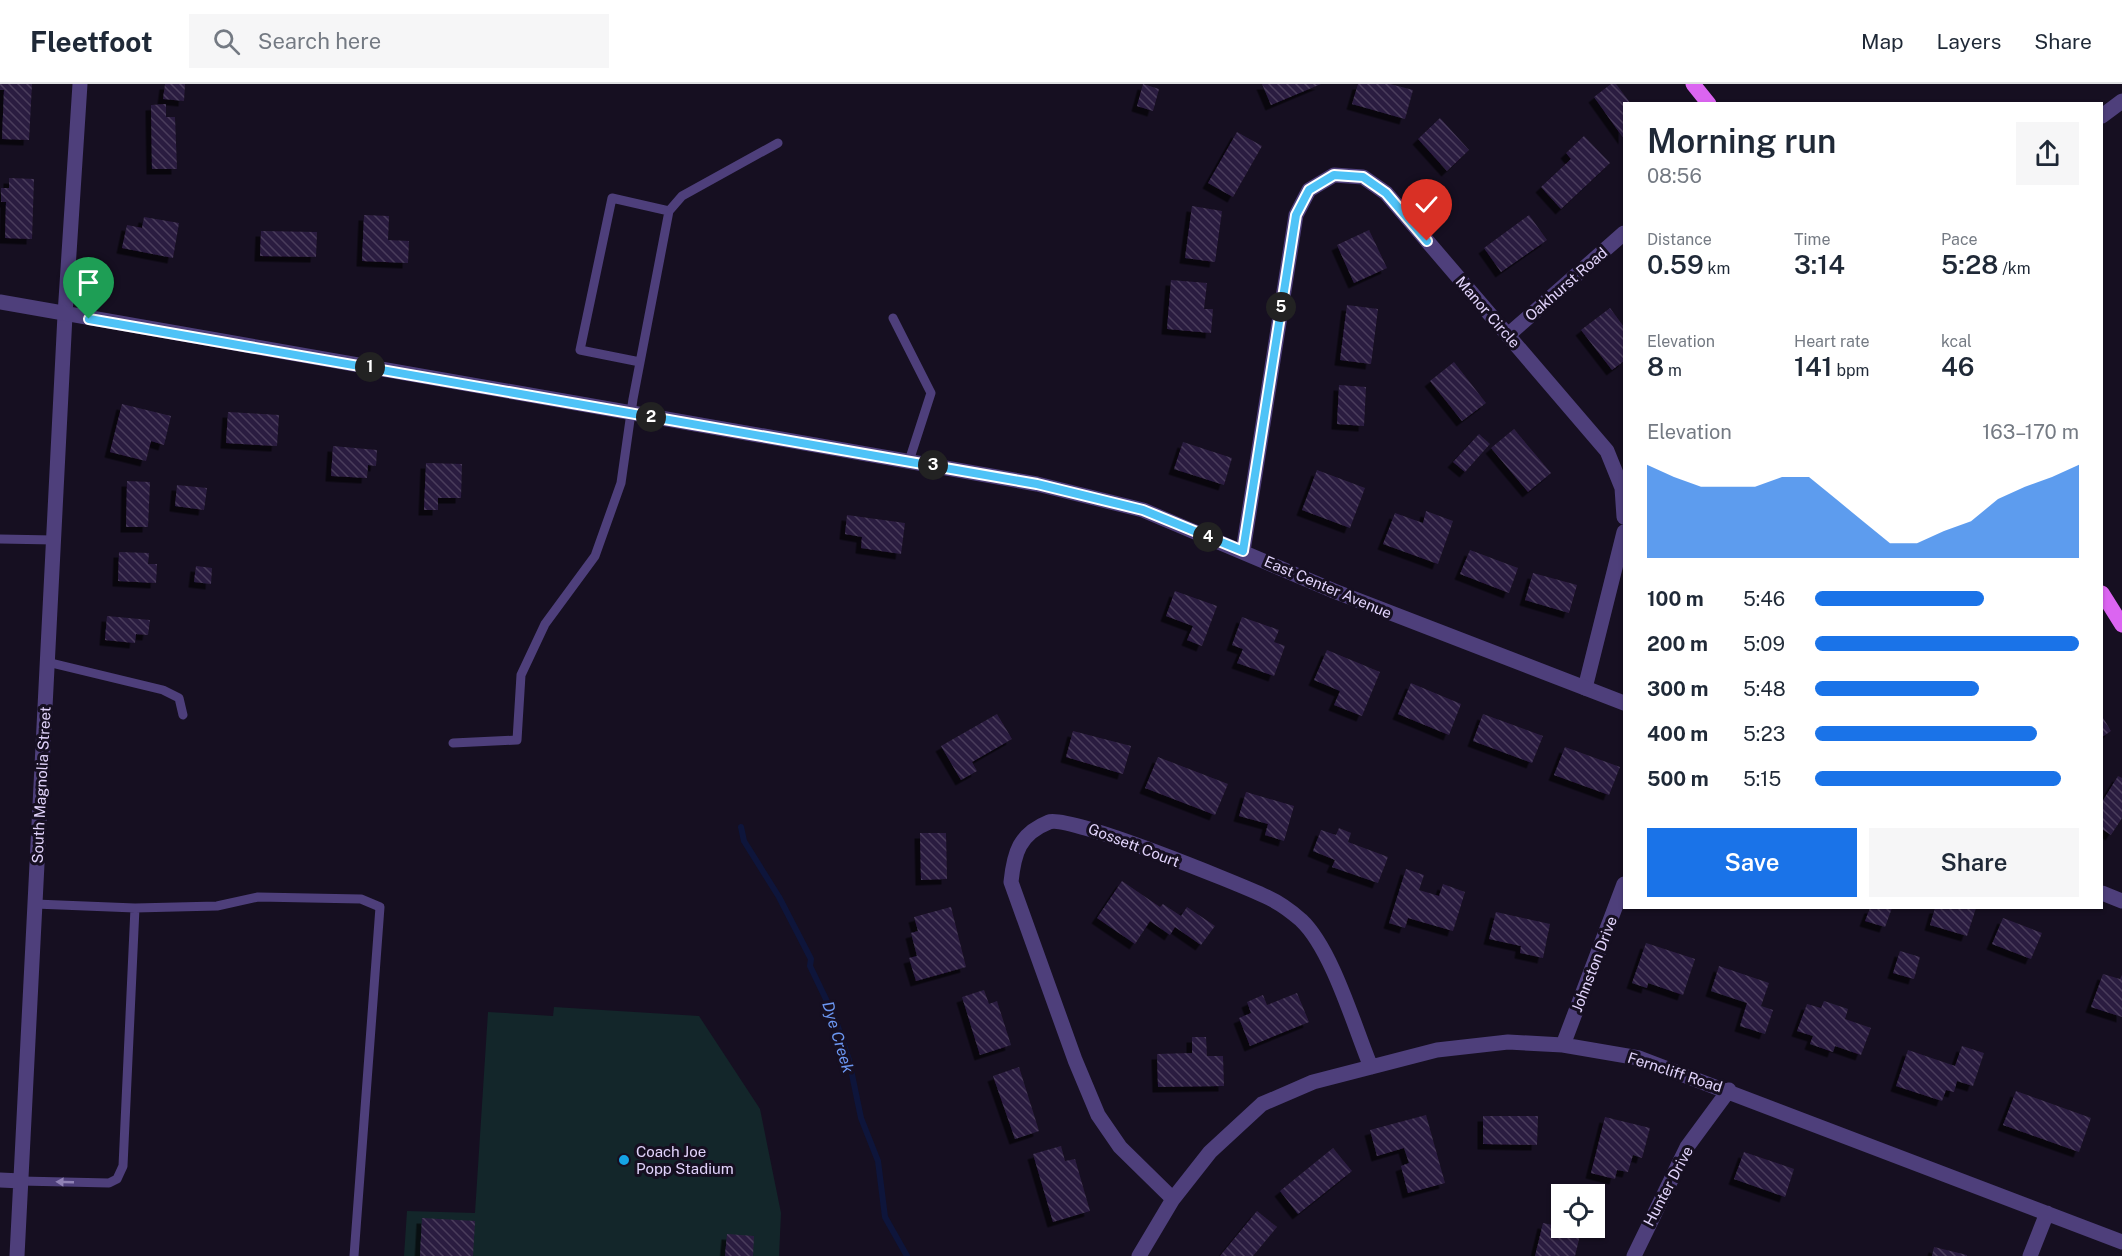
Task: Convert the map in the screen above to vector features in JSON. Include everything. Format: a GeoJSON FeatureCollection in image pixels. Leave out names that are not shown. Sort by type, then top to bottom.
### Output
{"type":"FeatureCollection","features":[{"type":"Feature","properties":{"kind":"main road"},"geometry":{"type":"LineString","coordinates":[[1693,84],[1707,102]]}},
{"type":"Feature","properties":{"kind":"main road"},"geometry":{"type":"LineString","coordinates":[[2103,595],[2122,625]]}},
{"type":"Feature","properties":{"kind":"street","name":"South Magnolia Street"},"geometry":{"type":"LineString","coordinates":[[17,1256],[65,315],[80,84]]}},
{"type":"Feature","properties":{"kind":"street"},"geometry":{"type":"LineString","coordinates":[[2103,115],[2122,101]]}},
{"type":"Feature","properties":{"kind":"street","name":"Manor Circle"},"geometry":{"type":"LineString","coordinates":[[1243,551],[1296,215],[1309,190],[1334,175],[1363,177],[1386,193],[1606,451],[1622,488],[1623,502]]}},
{"type":"Feature","properties":{"kind":"street","name":"Oakhurst Road"},"geometry":{"type":"LineString","coordinates":[[1508,335],[1623,234]]}},
{"type":"Feature","properties":{"kind":"street","name":"East Center Avenue"},"geometry":{"type":"LineString","coordinates":[[0,302],[1037,484],[1143,510],[1334,591],[1623,703]]}},
{"type":"Feature","properties":{"kind":"street"},"geometry":{"type":"LineString","coordinates":[[1585,688],[1623,536]]}},
{"type":"Feature","properties":{"kind":"street","name":"Gossett Court"},"geometry":{"type":"LineString","coordinates":[[1173,1198],[1120,1147],[1098,1114],[1075,1060],[1011,882],[1014,853],[1027,835],[1051,821],[1086,826],[1270,898],[1302,921],[1324,951],[1371,1067]]}},
{"type":"Feature","properties":{"kind":"street","name":"Johnston Drive"},"geometry":{"type":"LineString","coordinates":[[1563,1045],[1623,887]]}},
{"type":"Feature","properties":{"kind":"street"},"geometry":{"type":"LineString","coordinates":[[2103,893],[2122,902]]}},
{"type":"Feature","properties":{"kind":"street","name":"Ferncliff Road"},"geometry":{"type":"LineString","coordinates":[[1139,1256],[1173,1198],[1210,1152],[1262,1104],[1313,1082],[1437,1050],[1508,1042],[1563,1045],[1639,1058],[1729,1090],[2122,1242]]}},
{"type":"Feature","properties":{"kind":"street","name":"Hunter Drive"},"geometry":{"type":"LineString","coordinates":[[1634,1256],[1687,1147],[1729,1090]]}},
{"type":"Feature","properties":{"kind":"street"},"geometry":{"type":"LineString","coordinates":[[0,1180],[21,1181]]}},
{"type":"Feature","properties":{"kind":"street"},"geometry":{"type":"LineString","coordinates":[[2030,1256],[2047,1213]]}},
{"type":"Feature","properties":{"kind":"lane"},"geometry":{"type":"LineString","coordinates":[[453,743],[517,740],[521,675],[544,624],[595,556],[621,483],[640,362],[669,210],[682,196],[778,143]]}},
{"type":"Feature","properties":{"kind":"lane"},"geometry":{"type":"LineString","coordinates":[[640,362],[580,350],[612,198],[669,210]]}},
{"type":"Feature","properties":{"kind":"lane"},"geometry":{"type":"LineString","coordinates":[[893,318],[931,393],[909,461]]}},
{"type":"Feature","properties":{"kind":"lane"},"geometry":{"type":"LineString","coordinates":[[0,539],[54,540]]}},
{"type":"Feature","properties":{"kind":"lane"},"geometry":{"type":"LineString","coordinates":[[47,662],[163,690],[179,698],[183,715]]}},
{"type":"Feature","properties":{"kind":"lane"},"geometry":{"type":"LineString","coordinates":[[35,904],[135,908],[217,906],[258,897],[361,899],[380,907],[354,1256]]}},
{"type":"Feature","properties":{"kind":"lane"},"geometry":{"type":"LineString","coordinates":[[21,1181],[109,1183],[117,1179],[123,1166],[135,908]]}},
{"type":"Feature","properties":{"kind":"green space","name":"Coach Joe Popp Stadium"},"geometry":{"type":"Polygon","coordinates":[[[554,1007],[699,1016],[760,1109],[781,1213],[779,1256],[404,1256],[407,1211],[475,1213],[488,1012],[553,1016],[554,1007]]]}},
{"type":"Feature","properties":{"kind":"building"},"geometry":{"type":"Polygon","coordinates":[[[0,84],[32,84],[29,140],[2,139],[4,90],[0,90],[0,84]]]}},
{"type":"Feature","properties":{"kind":"building"},"geometry":{"type":"Polygon","coordinates":[[[165,84],[185,84],[184,101],[163,99],[165,84]]]}},
{"type":"Feature","properties":{"kind":"building"},"geometry":{"type":"Polygon","coordinates":[[[1143,84],[1159,89],[1153,111],[1137,106],[1143,84]]]}},
{"type":"Feature","properties":{"kind":"building"},"geometry":{"type":"Polygon","coordinates":[[[1262,84],[1321,84],[1271,105],[1262,84]]]}},
{"type":"Feature","properties":{"kind":"building"},"geometry":{"type":"Polygon","coordinates":[[[1358,84],[1390,84],[1413,90],[1405,119],[1352,104],[1358,84]]]}},
{"type":"Feature","properties":{"kind":"building"},"geometry":{"type":"Polygon","coordinates":[[[1611,84],[1616,84],[1630,102],[1623,102],[1623,138],[1594,97],[1611,84]]]}},
{"type":"Feature","properties":{"kind":"building"},"geometry":{"type":"Polygon","coordinates":[[[166,104],[166,117],[175,117],[177,169],[152,169],[151,105],[166,104]]]}},
{"type":"Feature","properties":{"kind":"building"},"geometry":{"type":"Polygon","coordinates":[[[1440,118],[1469,150],[1447,171],[1418,139],[1440,118]]]}},
{"type":"Feature","properties":{"kind":"building"},"geometry":{"type":"Polygon","coordinates":[[[1237,132],[1262,146],[1233,197],[1208,183],[1237,132]]]}},
{"type":"Feature","properties":{"kind":"building"},"geometry":{"type":"Polygon","coordinates":[[[1584,136],[1610,163],[1561,209],[1541,187],[1571,159],[1566,153],[1584,136]]]}},
{"type":"Feature","properties":{"kind":"building"},"geometry":{"type":"Polygon","coordinates":[[[9,178],[34,179],[32,239],[5,238],[6,202],[1,202],[1,188],[9,188],[9,178]]]}},
{"type":"Feature","properties":{"kind":"building"},"geometry":{"type":"Polygon","coordinates":[[[1192,206],[1222,211],[1215,262],[1185,258],[1192,206]]]}},
{"type":"Feature","properties":{"kind":"building"},"geometry":{"type":"Polygon","coordinates":[[[364,215],[389,216],[388,240],[409,241],[408,263],[362,261],[364,215]]]}},
{"type":"Feature","properties":{"kind":"building"},"geometry":{"type":"Polygon","coordinates":[[[1529,215],[1547,240],[1501,272],[1484,248],[1529,215]]]}},
{"type":"Feature","properties":{"kind":"building"},"geometry":{"type":"Polygon","coordinates":[[[144,217],[179,223],[173,258],[122,248],[127,225],[142,228],[144,217]]]}},
{"type":"Feature","properties":{"kind":"building"},"geometry":{"type":"Polygon","coordinates":[[[1369,230],[1387,268],[1354,283],[1337,245],[1369,230]]]}},
{"type":"Feature","properties":{"kind":"building"},"geometry":{"type":"Polygon","coordinates":[[[261,231],[317,232],[316,257],[260,256],[261,231]]]}},
{"type":"Feature","properties":{"kind":"building"},"geometry":{"type":"Polygon","coordinates":[[[1171,280],[1207,283],[1204,309],[1213,309],[1211,333],[1167,329],[1171,280]]]}},
{"type":"Feature","properties":{"kind":"building"},"geometry":{"type":"Polygon","coordinates":[[[1347,305],[1378,309],[1371,364],[1340,360],[1347,305]]]}},
{"type":"Feature","properties":{"kind":"building"},"geometry":{"type":"Polygon","coordinates":[[[1610,308],[1623,326],[1623,362],[1612,370],[1581,330],[1610,308]]]}},
{"type":"Feature","properties":{"kind":"building"},"geometry":{"type":"Polygon","coordinates":[[[1454,362],[1486,403],[1462,421],[1430,381],[1454,362]]]}},
{"type":"Feature","properties":{"kind":"building"},"geometry":{"type":"Polygon","coordinates":[[[1339,385],[1366,387],[1364,426],[1337,424],[1339,385]]]}},
{"type":"Feature","properties":{"kind":"building"},"geometry":{"type":"Polygon","coordinates":[[[122,404],[171,416],[164,445],[151,441],[146,461],[110,452],[122,404]]]}},
{"type":"Feature","properties":{"kind":"building"},"geometry":{"type":"Polygon","coordinates":[[[228,412],[279,415],[277,446],[226,443],[228,412]]]}},
{"type":"Feature","properties":{"kind":"building"},"geometry":{"type":"Polygon","coordinates":[[[1514,429],[1551,473],[1528,492],[1491,448],[1514,429]]]}},
{"type":"Feature","properties":{"kind":"building"},"geometry":{"type":"Polygon","coordinates":[[[1479,434],[1490,444],[1465,472],[1453,462],[1479,434]]]}},
{"type":"Feature","properties":{"kind":"building"},"geometry":{"type":"Polygon","coordinates":[[[1183,442],[1232,458],[1224,485],[1174,469],[1183,442]]]}},
{"type":"Feature","properties":{"kind":"building"},"geometry":{"type":"Polygon","coordinates":[[[333,446],[377,450],[376,466],[368,465],[367,478],[331,476],[333,446]]]}},
{"type":"Feature","properties":{"kind":"building"},"geometry":{"type":"Polygon","coordinates":[[[426,463],[462,464],[461,498],[438,498],[438,510],[424,510],[426,463]]]}},
{"type":"Feature","properties":{"kind":"building"},"geometry":{"type":"Polygon","coordinates":[[[1317,470],[1365,488],[1350,528],[1302,510],[1317,470]]]}},
{"type":"Feature","properties":{"kind":"building"},"geometry":{"type":"Polygon","coordinates":[[[127,481],[150,482],[148,527],[126,527],[127,481]]]}},
{"type":"Feature","properties":{"kind":"building"},"geometry":{"type":"Polygon","coordinates":[[[177,485],[207,488],[204,510],[175,506],[177,485]]]}},
{"type":"Feature","properties":{"kind":"building"},"geometry":{"type":"Polygon","coordinates":[[[1426,511],[1453,521],[1438,564],[1383,544],[1395,513],[1423,523],[1426,511]]]}},
{"type":"Feature","properties":{"kind":"building"},"geometry":{"type":"Polygon","coordinates":[[[847,515],[905,523],[901,554],[861,548],[862,537],[845,534],[847,515]]]}},
{"type":"Feature","properties":{"kind":"building"},"geometry":{"type":"Polygon","coordinates":[[[1470,550],[1518,568],[1509,593],[1460,574],[1470,550]]]}},
{"type":"Feature","properties":{"kind":"building"},"geometry":{"type":"Polygon","coordinates":[[[119,552],[149,553],[148,564],[157,564],[156,583],[118,581],[119,552]]]}},
{"type":"Feature","properties":{"kind":"building"},"geometry":{"type":"Polygon","coordinates":[[[196,566],[212,568],[211,584],[194,582],[196,566]]]}},
{"type":"Feature","properties":{"kind":"building"},"geometry":{"type":"Polygon","coordinates":[[[1533,573],[1577,585],[1569,613],[1525,600],[1533,573]]]}},
{"type":"Feature","properties":{"kind":"building"},"geometry":{"type":"Polygon","coordinates":[[[1175,591],[1217,606],[1202,646],[1187,640],[1193,626],[1166,616],[1175,591]]]}},
{"type":"Feature","properties":{"kind":"building"},"geometry":{"type":"Polygon","coordinates":[[[107,616],[150,620],[148,635],[136,634],[135,643],[105,640],[107,616]]]}},
{"type":"Feature","properties":{"kind":"building"},"geometry":{"type":"Polygon","coordinates":[[[1242,617],[1279,630],[1274,642],[1285,646],[1274,676],[1237,663],[1243,649],[1232,645],[1242,617]]]}},
{"type":"Feature","properties":{"kind":"building"},"geometry":{"type":"Polygon","coordinates":[[[1327,650],[1380,672],[1362,716],[1334,705],[1340,691],[1314,680],[1327,650]]]}},
{"type":"Feature","properties":{"kind":"building"},"geometry":{"type":"Polygon","coordinates":[[[1411,683],[1461,704],[1449,735],[1398,714],[1411,683]]]}},
{"type":"Feature","properties":{"kind":"building"},"geometry":{"type":"Polygon","coordinates":[[[997,714],[1012,739],[972,762],[977,771],[961,780],[941,746],[997,714]]]}},
{"type":"Feature","properties":{"kind":"building"},"geometry":{"type":"Polygon","coordinates":[[[1483,714],[1543,736],[1532,763],[1473,741],[1483,714]]]}},
{"type":"Feature","properties":{"kind":"building"},"geometry":{"type":"Polygon","coordinates":[[[2103,718],[2111,731],[2103,736],[2103,718]]]}},
{"type":"Feature","properties":{"kind":"building"},"geometry":{"type":"Polygon","coordinates":[[[1073,731],[1131,746],[1123,774],[1066,757],[1073,731]]]}},
{"type":"Feature","properties":{"kind":"building"},"geometry":{"type":"Polygon","coordinates":[[[1565,747],[1620,767],[1609,795],[1554,775],[1565,747]]]}},
{"type":"Feature","properties":{"kind":"building"},"geometry":{"type":"Polygon","coordinates":[[[1158,757],[1228,784],[1215,815],[1145,788],[1158,757]]]}},
{"type":"Feature","properties":{"kind":"building"},"geometry":{"type":"Polygon","coordinates":[[[2118,776],[2122,778],[2122,818],[2111,835],[2103,830],[2103,800],[2118,776]]]}},
{"type":"Feature","properties":{"kind":"building"},"geometry":{"type":"Polygon","coordinates":[[[1246,792],[1294,806],[1284,841],[1265,835],[1268,824],[1239,816],[1246,792]]]}},
{"type":"Feature","properties":{"kind":"building"},"geometry":{"type":"Polygon","coordinates":[[[1339,828],[1351,833],[1348,842],[1388,857],[1378,883],[1332,867],[1335,860],[1313,851],[1321,830],[1336,835],[1339,828]]]}},
{"type":"Feature","properties":{"kind":"building"},"geometry":{"type":"Polygon","coordinates":[[[920,833],[946,833],[947,879],[921,880],[920,833]]]}},
{"type":"Feature","properties":{"kind":"building"},"geometry":{"type":"Polygon","coordinates":[[[1406,869],[1424,875],[1419,890],[1439,896],[1443,884],[1465,892],[1453,931],[1408,918],[1405,928],[1389,923],[1406,869]]]}},
{"type":"Feature","properties":{"kind":"building"},"geometry":{"type":"Polygon","coordinates":[[[1122,881],[1160,907],[1163,904],[1181,916],[1187,907],[1215,926],[1201,945],[1175,927],[1170,935],[1150,921],[1135,944],[1097,918],[1122,881]]]}},
{"type":"Feature","properties":{"kind":"building"},"geometry":{"type":"Polygon","coordinates":[[[951,907],[966,967],[916,981],[909,958],[917,956],[911,933],[918,931],[914,917],[951,907]]]}},
{"type":"Feature","properties":{"kind":"building"},"geometry":{"type":"Polygon","coordinates":[[[1870,909],[1892,909],[1885,927],[1865,921],[1870,909]]]}},
{"type":"Feature","properties":{"kind":"building"},"geometry":{"type":"Polygon","coordinates":[[[1935,909],[1976,909],[1967,936],[1930,925],[1935,909]]]}},
{"type":"Feature","properties":{"kind":"building"},"geometry":{"type":"Polygon","coordinates":[[[1496,912],[1550,924],[1543,958],[1520,953],[1521,946],[1489,939],[1496,912]]]}},
{"type":"Feature","properties":{"kind":"building"},"geometry":{"type":"Polygon","coordinates":[[[2003,918],[2042,933],[2031,959],[1992,944],[2003,918]]]}},
{"type":"Feature","properties":{"kind":"building"},"geometry":{"type":"Polygon","coordinates":[[[1646,943],[1695,959],[1683,995],[1648,983],[1647,988],[1632,983],[1646,943]]]}},
{"type":"Feature","properties":{"kind":"building"},"geometry":{"type":"Polygon","coordinates":[[[1900,951],[1920,957],[1914,979],[1893,973],[1900,951]]]}},
{"type":"Feature","properties":{"kind":"building"},"geometry":{"type":"Polygon","coordinates":[[[1719,966],[1769,983],[1761,1006],[1773,1010],[1765,1034],[1740,1026],[1747,1003],[1711,991],[1719,966]]]}},
{"type":"Feature","properties":{"kind":"building"},"geometry":{"type":"Polygon","coordinates":[[[2103,974],[2120,979],[2122,975],[2122,1017],[2091,1007],[2103,974]]]}},
{"type":"Feature","properties":{"kind":"building"},"geometry":{"type":"Polygon","coordinates":[[[984,990],[989,1004],[997,1001],[1011,1045],[980,1055],[962,997],[984,990]]]}},
{"type":"Feature","properties":{"kind":"building"},"geometry":{"type":"Polygon","coordinates":[[[1297,993],[1309,1022],[1250,1046],[1239,1018],[1251,1013],[1247,1002],[1263,995],[1267,1005],[1297,993]]]}},
{"type":"Feature","properties":{"kind":"building"},"geometry":{"type":"Polygon","coordinates":[[[1824,1001],[1848,1009],[1845,1019],[1871,1028],[1861,1055],[1835,1046],[1833,1052],[1810,1044],[1813,1036],[1797,1031],[1807,1004],[1821,1008],[1824,1001]]]}},
{"type":"Feature","properties":{"kind":"building"},"geometry":{"type":"Polygon","coordinates":[[[1192,1037],[1206,1037],[1207,1056],[1223,1056],[1224,1086],[1158,1087],[1157,1054],[1192,1053],[1192,1037]]]}},
{"type":"Feature","properties":{"kind":"building"},"geometry":{"type":"Polygon","coordinates":[[[1962,1046],[1984,1053],[1973,1086],[1957,1081],[1954,1092],[1946,1090],[1942,1101],[1896,1086],[1908,1050],[1955,1066],[1962,1046]]]}},
{"type":"Feature","properties":{"kind":"building"},"geometry":{"type":"Polygon","coordinates":[[[1019,1067],[1039,1131],[1015,1139],[993,1076],[1019,1067]]]}},
{"type":"Feature","properties":{"kind":"building"},"geometry":{"type":"Polygon","coordinates":[[[2016,1091],[2091,1118],[2079,1152],[2003,1125],[2016,1091]]]}},
{"type":"Feature","properties":{"kind":"building"},"geometry":{"type":"Polygon","coordinates":[[[1426,1115],[1445,1183],[1408,1193],[1401,1166],[1409,1163],[1404,1148],[1377,1156],[1370,1130],[1426,1115]]]}},
{"type":"Feature","properties":{"kind":"building"},"geometry":{"type":"Polygon","coordinates":[[[1483,1116],[1538,1116],[1537,1145],[1483,1144],[1483,1116]]]}},
{"type":"Feature","properties":{"kind":"building"},"geometry":{"type":"Polygon","coordinates":[[[1605,1117],[1650,1128],[1642,1158],[1633,1155],[1628,1172],[1617,1170],[1615,1179],[1591,1173],[1605,1117]]]}},
{"type":"Feature","properties":{"kind":"building"},"geometry":{"type":"Polygon","coordinates":[[[1061,1146],[1065,1161],[1075,1159],[1090,1211],[1053,1222],[1033,1154],[1061,1146]]]}},
{"type":"Feature","properties":{"kind":"building"},"geometry":{"type":"Polygon","coordinates":[[[1333,1148],[1352,1171],[1298,1214],[1280,1191],[1333,1148]]]}},
{"type":"Feature","properties":{"kind":"building"},"geometry":{"type":"Polygon","coordinates":[[[1744,1152],[1794,1169],[1785,1197],[1734,1179],[1744,1152]]]}},
{"type":"Feature","properties":{"kind":"building"},"geometry":{"type":"Polygon","coordinates":[[[1257,1211],[1277,1227],[1253,1256],[1220,1256],[1257,1211]]]}},
{"type":"Feature","properties":{"kind":"building"},"geometry":{"type":"Polygon","coordinates":[[[422,1218],[475,1221],[473,1256],[420,1256],[422,1218]]]}},
{"type":"Feature","properties":{"kind":"building"},"geometry":{"type":"Polygon","coordinates":[[[1543,1223],[1551,1225],[1551,1238],[1579,1238],[1575,1256],[1535,1256],[1543,1223]]]}},
{"type":"Feature","properties":{"kind":"building"},"geometry":{"type":"Polygon","coordinates":[[[727,1234],[754,1236],[753,1256],[725,1256],[727,1234]]]}},
{"type":"Feature","properties":{"kind":"building"},"geometry":{"type":"Polygon","coordinates":[[[1934,1247],[1967,1255],[1967,1256],[1932,1256],[1934,1247]]]}},
{"type":"Feature","properties":{"kind":"waterway","name":"Dye Creek"},"geometry":{"type":"LineString","coordinates":[[741,827],[744,841],[779,897],[811,959],[810,966],[835,1018],[849,1060],[861,1118],[878,1161],[885,1217],[907,1256]]}},
{"type":"Feature","properties":{"kind":"place","name":"Coach Joe Popp Stadium"},"geometry":{"type":"Point","coordinates":[624,1160]}},
{"type":"Feature","properties":{"kind":"route"},"geometry":{"type":"LineString","coordinates":[[89,319],[1037,484],[1143,510],[1243,551],[1296,215],[1309,190],[1334,175],[1363,177],[1386,193],[1427,241]]}}]}
